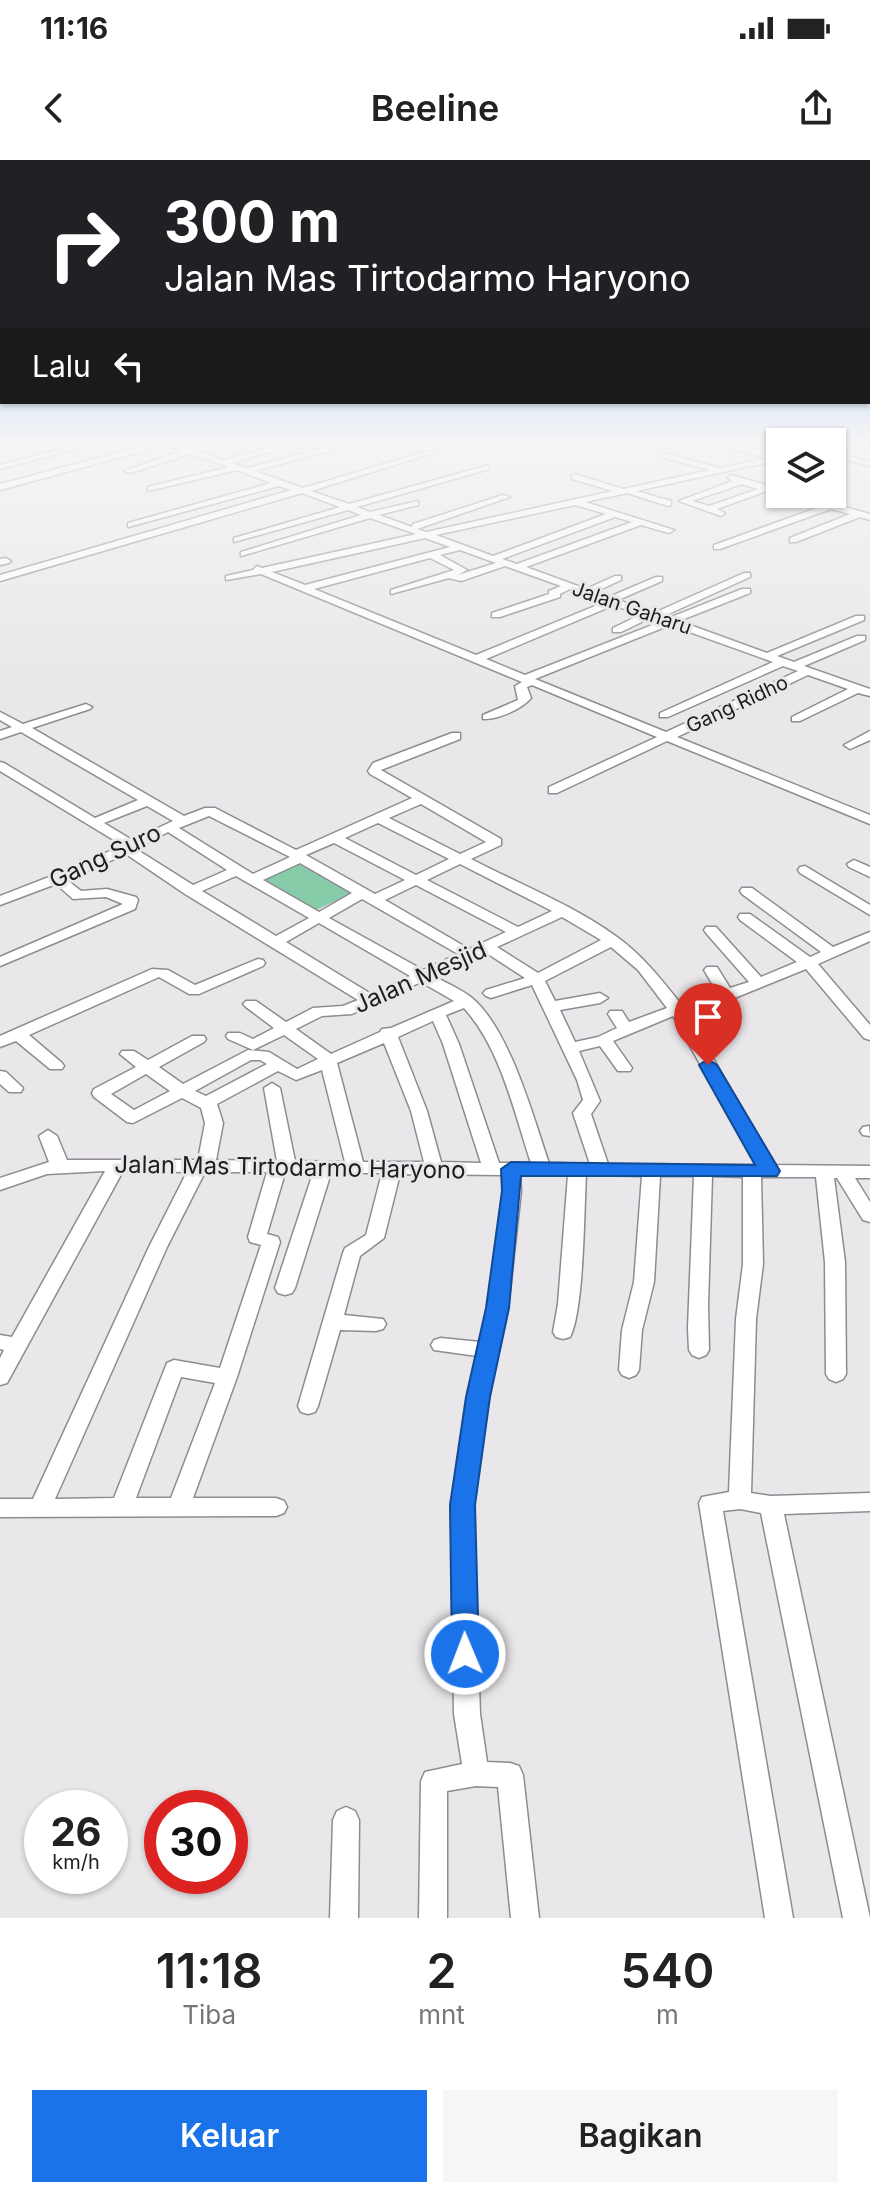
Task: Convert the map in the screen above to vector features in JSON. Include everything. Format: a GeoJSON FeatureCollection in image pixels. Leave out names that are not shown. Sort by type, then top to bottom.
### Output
{"type":"FeatureCollection","features":[{"type":"Feature","properties":{"kind":"street"},"geometry":{"type":"LineString","coordinates":[[0,578],[183,525]]}},
{"type":"Feature","properties":{"kind":"street"},"geometry":{"type":"LineString","coordinates":[[237,540],[287,525]]}},
{"type":"Feature","properties":{"kind":"street"},"geometry":{"type":"LineString","coordinates":[[287,533],[320,525]]}},
{"type":"Feature","properties":{"kind":"street"},"geometry":{"type":"LineString","coordinates":[[244,554],[332,525]]}},
{"type":"Feature","properties":{"kind":"street","name":"Jalan Gaharu"},"geometry":{"type":"LineString","coordinates":[[399,525],[870,693]]}},
{"type":"Feature","properties":{"kind":"street"},"geometry":{"type":"LineString","coordinates":[[408,528],[417,525]]}},
{"type":"Feature","properties":{"kind":"street"},"geometry":{"type":"LineString","coordinates":[[229,578],[257,569],[464,525]]}},
{"type":"Feature","properties":{"kind":"street"},"geometry":{"type":"LineString","coordinates":[[493,559],[585,525]]}},
{"type":"Feature","properties":{"kind":"street"},"geometry":{"type":"LineString","coordinates":[[448,575],[461,578],[512,565],[631,525]]}},
{"type":"Feature","properties":{"kind":"street"},"geometry":{"type":"LineString","coordinates":[[651,525],[669,530]]}},
{"type":"Feature","properties":{"kind":"street"},"geometry":{"type":"LineString","coordinates":[[717,547],[778,525]]}},
{"type":"Feature","properties":{"kind":"street"},"geometry":{"type":"LineString","coordinates":[[793,540],[832,525]]}},
{"type":"Feature","properties":{"kind":"street"},"geometry":{"type":"LineString","coordinates":[[302,589],[460,547]]}},
{"type":"Feature","properties":{"kind":"street"},"geometry":{"type":"LineString","coordinates":[[529,572],[584,552]]}},
{"type":"Feature","properties":{"kind":"street"},"geometry":{"type":"LineString","coordinates":[[395,592],[463,569],[432,555]]}},
{"type":"Feature","properties":{"kind":"street"},"geometry":{"type":"LineString","coordinates":[[257,569],[870,820]]}},
{"type":"Feature","properties":{"kind":"street"},"geometry":{"type":"LineString","coordinates":[[617,630],[747,575]]}},
{"type":"Feature","properties":{"kind":"street"},"geometry":{"type":"LineString","coordinates":[[587,592],[618,578]]}},
{"type":"Feature","properties":{"kind":"street"},"geometry":{"type":"LineString","coordinates":[[476,659],[659,579]]}},
{"type":"Feature","properties":{"kind":"street"},"geometry":{"type":"LineString","coordinates":[[496,615],[552,597],[556,595],[553,593],[569,586]]}},
{"type":"Feature","properties":{"kind":"street"},"geometry":{"type":"LineString","coordinates":[[487,717],[522,702],[525,698],[521,686],[528,680],[746,591]]}},
{"type":"Feature","properties":{"kind":"street"},"geometry":{"type":"LineString","coordinates":[[768,656],[860,618]]}},
{"type":"Feature","properties":{"kind":"street","name":"Gang Ridho"},"geometry":{"type":"LineString","coordinates":[[553,790],[667,737],[861,638]]}},
{"type":"Feature","properties":{"kind":"street"},"geometry":{"type":"LineString","coordinates":[[664,715],[782,662]]}},
{"type":"Feature","properties":{"kind":"street"},"geometry":{"type":"LineString","coordinates":[[796,719],[857,689]]}},
{"type":"Feature","properties":{"kind":"street"},"geometry":{"type":"LineString","coordinates":[[0,735],[86,707]]}},
{"type":"Feature","properties":{"kind":"street"},"geometry":{"type":"LineString","coordinates":[[0,715],[148,801],[237,871],[466,1001],[479,1012],[499,1055],[542,1169]]}},
{"type":"Feature","properties":{"kind":"street"},"geometry":{"type":"LineString","coordinates":[[850,745],[870,735]]}},
{"type":"Feature","properties":{"kind":"street"},"geometry":{"type":"LineString","coordinates":[[277,941],[368,896],[416,879],[496,842],[419,800],[374,771],[374,768],[456,736]]}},
{"type":"Feature","properties":{"kind":"street"},"geometry":{"type":"LineString","coordinates":[[0,766],[94,823],[190,891],[368,999]]}},
{"type":"Feature","properties":{"kind":"street"},"geometry":{"type":"LineString","coordinates":[[253,879],[419,800]]}},
{"type":"Feature","properties":{"kind":"street"},"geometry":{"type":"LineString","coordinates":[[94,823],[148,801]]}},
{"type":"Feature","properties":{"kind":"street","name":"Gang Suro"},"geometry":{"type":"LineString","coordinates":[[2,899],[58,879],[210,811],[298,857]]}},
{"type":"Feature","properties":{"kind":"street"},"geometry":{"type":"LineString","coordinates":[[380,819],[563,911],[612,940],[643,967],[678,1011],[761,1171],[746,1319],[740,1500]]}},
{"type":"Feature","properties":{"kind":"street"},"geometry":{"type":"LineString","coordinates":[[335,838],[519,933]]}},
{"type":"Feature","properties":{"kind":"street"},"geometry":{"type":"LineString","coordinates":[[298,857],[470,955]]}},
{"type":"Feature","properties":{"kind":"street"},"geometry":{"type":"LineString","coordinates":[[854,864],[870,873]]}},
{"type":"Feature","properties":{"kind":"street"},"geometry":{"type":"LineString","coordinates":[[805,870],[870,911]]}},
{"type":"Feature","properties":{"kind":"street"},"geometry":{"type":"LineString","coordinates":[[190,891],[237,871]]}},
{"type":"Feature","properties":{"kind":"street"},"geometry":{"type":"LineString","coordinates":[[0,962],[130,906],[131,900],[107,893],[78,896],[58,879]]}},
{"type":"Feature","properties":{"kind":"street"},"geometry":{"type":"LineString","coordinates":[[747,891],[833,954]]}},
{"type":"Feature","properties":{"kind":"street","name":"Jalan Mesjid"},"geometry":{"type":"LineString","coordinates":[[234,1036],[250,1046],[319,1011],[341,1012],[563,911]]}},
{"type":"Feature","properties":{"kind":"street"},"geometry":{"type":"LineString","coordinates":[[745,917],[810,964],[870,1035]]}},
{"type":"Feature","properties":{"kind":"street"},"geometry":{"type":"LineString","coordinates":[[711,930],[759,984]]}},
{"type":"Feature","properties":{"kind":"street"},"geometry":{"type":"LineString","coordinates":[[570,1048],[603,1040],[656,1016],[727,996],[810,964],[870,936]]}},
{"type":"Feature","properties":{"kind":"street"},"geometry":{"type":"LineString","coordinates":[[491,993],[537,979],[612,940]]}},
{"type":"Feature","properties":{"kind":"street"},"geometry":{"type":"LineString","coordinates":[[487,947],[537,979],[592,1101],[582,1113],[601,1170]]}},
{"type":"Feature","properties":{"kind":"street"},"geometry":{"type":"LineString","coordinates":[[0,1042],[157,972],[194,991],[258,963]]}},
{"type":"Feature","properties":{"kind":"street"},"geometry":{"type":"LineString","coordinates":[[712,970],[727,996]]}},
{"type":"Feature","properties":{"kind":"street"},"geometry":{"type":"LineString","coordinates":[[550,1007],[600,998]]}},
{"type":"Feature","properties":{"kind":"street"},"geometry":{"type":"LineString","coordinates":[[198,1039],[100,1093],[130,1118],[254,1053],[263,1055],[296,1075],[388,1032],[466,1001]]}},
{"type":"Feature","properties":{"kind":"street"},"geometry":{"type":"LineString","coordinates":[[251,1004],[328,1059],[355,1167]]}},
{"type":"Feature","properties":{"kind":"street"},"geometry":{"type":"LineString","coordinates":[[437,1013],[512,1191],[498,1308],[487,1350],[462,1505],[467,1714],[476,1774]]}},
{"type":"Feature","properties":{"kind":"street"},"geometry":{"type":"LineString","coordinates":[[616,1014],[627,1030]]}},
{"type":"Feature","properties":{"kind":"street"},"geometry":{"type":"LineString","coordinates":[[388,1032],[419,1111],[434,1168]]}},
{"type":"Feature","properties":{"kind":"street"},"geometry":{"type":"LineString","coordinates":[[18,1034],[56,1066]]}},
{"type":"Feature","properties":{"kind":"street"},"geometry":{"type":"LineString","coordinates":[[603,1040],[624,1068]]}},
{"type":"Feature","properties":{"kind":"street"},"geometry":{"type":"LineString","coordinates":[[39,1509],[158,1247],[202,1166],[214,1123],[213,1112],[206,1103],[182,1091],[128,1054]]}},
{"type":"Feature","properties":{"kind":"street"},"geometry":{"type":"LineString","coordinates":[[206,1103],[278,1065]]}},
{"type":"Feature","properties":{"kind":"street"},"geometry":{"type":"LineString","coordinates":[[0,1076],[15,1088]]}},
{"type":"Feature","properties":{"kind":"street"},"geometry":{"type":"LineString","coordinates":[[178,1508],[227,1377],[271,1242],[257,1237],[282,1167],[272,1088]]}},
{"type":"Feature","properties":{"kind":"street"},"geometry":{"type":"LineString","coordinates":[[48,1136],[60,1166]]}},
{"type":"Feature","properties":{"kind":"street"},"geometry":{"type":"LineString","coordinates":[[0,1377],[8,1344],[117,1165]]}},
{"type":"Feature","properties":{"kind":"street","name":"Jalan Mas Tirtodarmo Haryono"},"geometry":{"type":"LineString","coordinates":[[0,1184],[19,1175],[60,1166],[117,1165],[870,1172]]}},
{"type":"Feature","properties":{"kind":"street"},"geometry":{"type":"LineString","coordinates":[[285,1288],[324,1167]]}},
{"type":"Feature","properties":{"kind":"street"},"geometry":{"type":"LineString","coordinates":[[308,1406],[352,1253],[375,1238],[392,1168]]}},
{"type":"Feature","properties":{"kind":"street"},"geometry":{"type":"LineString","coordinates":[[629,1370],[632,1330],[644,1282],[651,1170]]}},
{"type":"Feature","properties":{"kind":"street"},"geometry":{"type":"LineString","coordinates":[[563,1332],[577,1171]]}},
{"type":"Feature","properties":{"kind":"street"},"geometry":{"type":"LineString","coordinates":[[699,1350],[696,1300],[700,1273],[703,1171]]}},
{"type":"Feature","properties":{"kind":"street"},"geometry":{"type":"LineString","coordinates":[[824,1172],[835,1262],[836,1374]]}},
{"type":"Feature","properties":{"kind":"street"},"geometry":{"type":"LineString","coordinates":[[844,1172],[850,1187],[870,1216]]}},
{"type":"Feature","properties":{"kind":"street"},"geometry":{"type":"LineString","coordinates":[[332,1322],[376,1324]]}},
{"type":"Feature","properties":{"kind":"street"},"geometry":{"type":"LineString","coordinates":[[441,1345],[487,1350]]}},
{"type":"Feature","properties":{"kind":"street"},"geometry":{"type":"LineString","coordinates":[[121,1508],[174,1368],[227,1377]]}},
{"type":"Feature","properties":{"kind":"street"},"geometry":{"type":"LineString","coordinates":[[779,1918],[710,1503],[740,1500],[771,1505],[870,1502]]}},
{"type":"Feature","properties":{"kind":"street"},"geometry":{"type":"LineString","coordinates":[[771,1505],[857,1918]]}},
{"type":"Feature","properties":{"kind":"street"},"geometry":{"type":"LineString","coordinates":[[0,1508],[276,1507]]}},
{"type":"Feature","properties":{"kind":"street"},"geometry":{"type":"LineString","coordinates":[[433,1918],[434,1781],[476,1774],[510,1775],[525,1918]]}},
{"type":"Feature","properties":{"kind":"street"},"geometry":{"type":"LineString","coordinates":[[344,1918],[346,1820]]}},
{"type":"Feature","properties":{"kind":"green space"},"geometry":{"type":"Polygon","coordinates":[[[300,860],[357,891],[314,911],[258,879],[300,860]]]}},
{"type":"Feature","properties":{"kind":"route"},"geometry":{"type":"LineString","coordinates":[[465,1654],[462,1505],[478,1397],[498,1308],[499,1278],[512,1191],[511,1169],[769,1171],[708,1065]]}}]}
